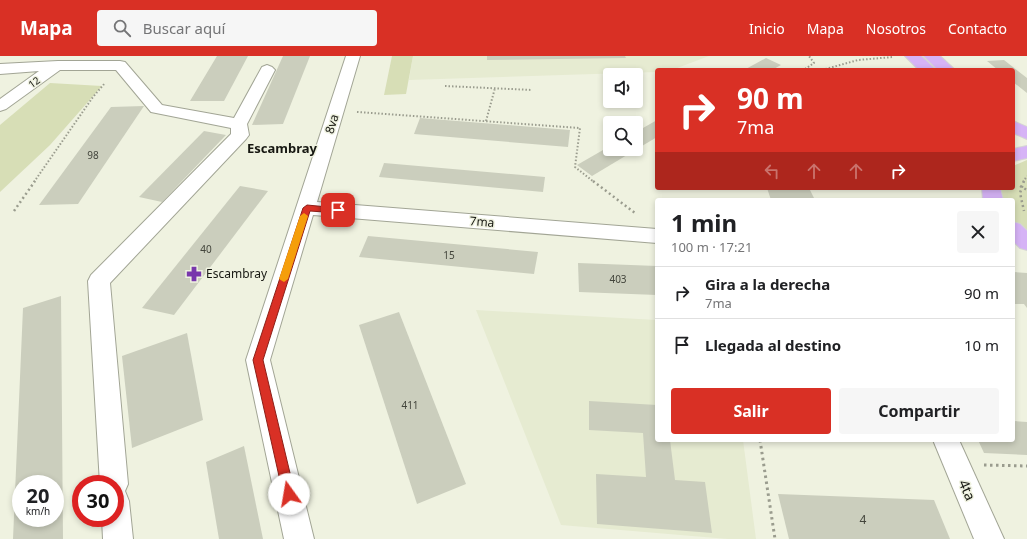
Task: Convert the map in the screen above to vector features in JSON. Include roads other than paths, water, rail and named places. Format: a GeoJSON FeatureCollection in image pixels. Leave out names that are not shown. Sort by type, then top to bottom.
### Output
{"type":"FeatureCollection","features":[{"type":"Feature","properties":{"kind":"main road"},"geometry":{"type":"LineString","coordinates":[[912,56],[926,68]]}},
{"type":"Feature","properties":{"kind":"main road"},"geometry":{"type":"LineString","coordinates":[[931,56],[945,68]]}},
{"type":"Feature","properties":{"kind":"main road"},"geometry":{"type":"LineString","coordinates":[[1015,127],[1027,134]]}},
{"type":"Feature","properties":{"kind":"main road"},"geometry":{"type":"LineString","coordinates":[[1015,155],[1027,152]]}},
{"type":"Feature","properties":{"kind":"street","name":"8va"},"geometry":{"type":"LineString","coordinates":[[299,539],[258,360],[307,208],[353,56]]}},
{"type":"Feature","properties":{"kind":"street"},"geometry":{"type":"LineString","coordinates":[[0,69],[62,61],[120,65],[157,109],[240,124]]}},
{"type":"Feature","properties":{"kind":"street","name":"12"},"geometry":{"type":"LineString","coordinates":[[0,106],[62,61]]}},
{"type":"Feature","properties":{"kind":"street"},"geometry":{"type":"LineString","coordinates":[[113,475],[99,281],[240,135],[240,124],[267,70]]}},
{"type":"Feature","properties":{"kind":"street","name":"7ma"},"geometry":{"type":"LineString","coordinates":[[307,208],[655,236]]}},
{"type":"Feature","properties":{"kind":"street","name":"4ta"},"geometry":{"type":"LineString","coordinates":[[951,452],[989,539]]}},
{"type":"Feature","properties":{"kind":"street"},"geometry":{"type":"LineString","coordinates":[[117,527],[118,539]]}},
{"type":"Feature","properties":{"kind":"place","name":"Escambray"},"geometry":{"type":"Point","coordinates":[194,274]}},
{"type":"Feature","properties":{"kind":"district","name":"Escambray"},"geometry":{"type":"Point","coordinates":[282,148]}}]}
